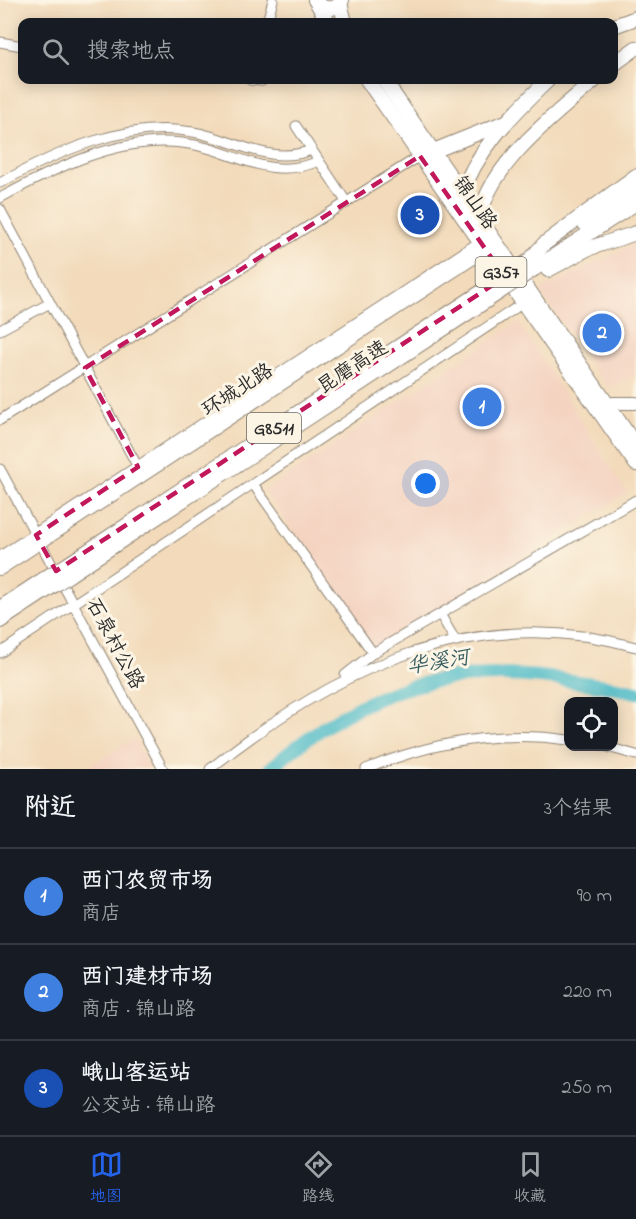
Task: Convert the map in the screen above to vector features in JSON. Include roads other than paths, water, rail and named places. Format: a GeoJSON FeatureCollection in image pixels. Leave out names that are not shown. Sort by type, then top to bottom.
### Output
{"type":"FeatureCollection","features":[{"type":"Feature","properties":{"kind":"highway"},"geometry":{"type":"LineString","coordinates":[[316,2],[328,9],[341,2],[344,18]]}},
{"type":"Feature","properties":{"kind":"highway"},"geometry":{"type":"LineString","coordinates":[[316,2],[326,18]]}},
{"type":"Feature","properties":{"kind":"highway"},"geometry":{"type":"LineString","coordinates":[[618,25],[636,18]]}},
{"type":"Feature","properties":{"kind":"highway"},"geometry":{"type":"LineString","coordinates":[[618,61],[636,48]]}},
{"type":"Feature","properties":{"kind":"highway","name":"锦山路"},"geometry":{"type":"LineString","coordinates":[[370,84],[462,193],[480,219],[488,243]]}},
{"type":"Feature","properties":{"kind":"highway","name":"锦山路"},"geometry":{"type":"LineString","coordinates":[[386,84],[457,209],[488,243],[528,300],[603,408],[636,465]]}},
{"type":"Feature","properties":{"kind":"highway"},"geometry":{"type":"LineString","coordinates":[[457,209],[479,158],[504,122],[545,84]]}},
{"type":"Feature","properties":{"kind":"highway"},"geometry":{"type":"LineString","coordinates":[[480,219],[487,197],[501,170],[591,84]]}},
{"type":"Feature","properties":{"kind":"highway"},"geometry":{"type":"LineString","coordinates":[[427,154],[504,122]]}},
{"type":"Feature","properties":{"kind":"highway"},"geometry":{"type":"LineString","coordinates":[[534,268],[544,244],[636,176]]}},
{"type":"Feature","properties":{"kind":"highway","name":"昆磨高速"},"geometry":{"type":"LineString","coordinates":[[534,268],[636,190]]}},
{"type":"Feature","properties":{"kind":"highway","name":"昆磨高速"},"geometry":{"type":"LineString","coordinates":[[67,571],[636,203]]}},
{"type":"Feature","properties":{"kind":"highway"},"geometry":{"type":"LineString","coordinates":[[534,268],[636,232]]}},
{"type":"Feature","properties":{"kind":"highway","name":"昆磨高速"},"geometry":{"type":"LineString","coordinates":[[0,608],[53,580],[486,299]]}},
{"type":"Feature","properties":{"kind":"highway","name":"锦山路"},"geometry":{"type":"LineString","coordinates":[[603,408],[636,446]]}},
{"type":"Feature","properties":{"kind":"highway","name":"昆磨高速"},"geometry":{"type":"LineString","coordinates":[[0,621],[53,580]]}},
{"type":"Feature","properties":{"kind":"main road","name":"环城北路"},"geometry":{"type":"LineString","coordinates":[[0,558],[38,538],[488,243]]}},
{"type":"Feature","properties":{"kind":"main road"},"geometry":{"type":"LineString","coordinates":[[603,408],[636,403]]}},
{"type":"Feature","properties":{"kind":"main road","name":"环城北路"},"geometry":{"type":"LineString","coordinates":[[0,569],[38,538]]}},
{"type":"Feature","properties":{"kind":"street"},"geometry":{"type":"LineString","coordinates":[[268,18],[273,0]]}},
{"type":"Feature","properties":{"kind":"street"},"geometry":{"type":"LineString","coordinates":[[0,42],[18,45]]}},
{"type":"Feature","properties":{"kind":"street"},"geometry":{"type":"LineString","coordinates":[[296,126],[347,202]]}},
{"type":"Feature","properties":{"kind":"street"},"geometry":{"type":"LineString","coordinates":[[0,183],[81,146],[144,130],[173,129],[198,133],[269,155],[293,155],[312,150]]}},
{"type":"Feature","properties":{"kind":"street"},"geometry":{"type":"LineString","coordinates":[[0,198],[92,156],[152,142],[197,146],[265,168],[289,169],[320,161]]}},
{"type":"Feature","properties":{"kind":"street"},"geometry":{"type":"LineString","coordinates":[[0,420],[427,154]]}},
{"type":"Feature","properties":{"kind":"street"},"geometry":{"type":"LineString","coordinates":[[0,209],[140,471]]}},
{"type":"Feature","properties":{"kind":"street"},"geometry":{"type":"LineString","coordinates":[[0,654],[528,300]]}},
{"type":"Feature","properties":{"kind":"street"},"geometry":{"type":"LineString","coordinates":[[0,330],[50,303]]}},
{"type":"Feature","properties":{"kind":"street","name":"石泉村公路"},"geometry":{"type":"LineString","coordinates":[[0,469],[164,769]]}},
{"type":"Feature","properties":{"kind":"street"},"geometry":{"type":"LineString","coordinates":[[253,484],[373,653]]}},
{"type":"Feature","properties":{"kind":"street"},"geometry":{"type":"LineString","coordinates":[[326,690],[373,653],[636,500]]}},
{"type":"Feature","properties":{"kind":"street"},"geometry":{"type":"LineString","coordinates":[[440,614],[455,640]]}},
{"type":"Feature","properties":{"kind":"street"},"geometry":{"type":"LineString","coordinates":[[210,769],[273,723],[326,690],[391,658],[455,640],[495,635],[560,634],[636,647]]}},
{"type":"Feature","properties":{"kind":"street"},"geometry":{"type":"LineString","coordinates":[[366,769],[421,749],[471,739],[519,736],[564,740]]}},
{"type":"Feature","properties":{"kind":"street"},"geometry":{"type":"LineString","coordinates":[[618,750],[636,755]]}},
{"type":"Feature","properties":{"kind":"waterway","name":"华溪河"},"geometry":{"type":"LineString","coordinates":[[270,769],[305,740],[340,717],[376,699],[413,686],[451,678],[491,675],[533,676],[636,692]]}},
{"type":"Feature","properties":{"kind":"place","name":"峨山客运站"},"geometry":{"type":"Point","coordinates":[420,215]}},
{"type":"Feature","properties":{"kind":"place","name":"西门建材市场"},"geometry":{"type":"Point","coordinates":[602,333]}},
{"type":"Feature","properties":{"kind":"place","name":"西门农贸市场"},"geometry":{"type":"Point","coordinates":[482,407]}}]}
